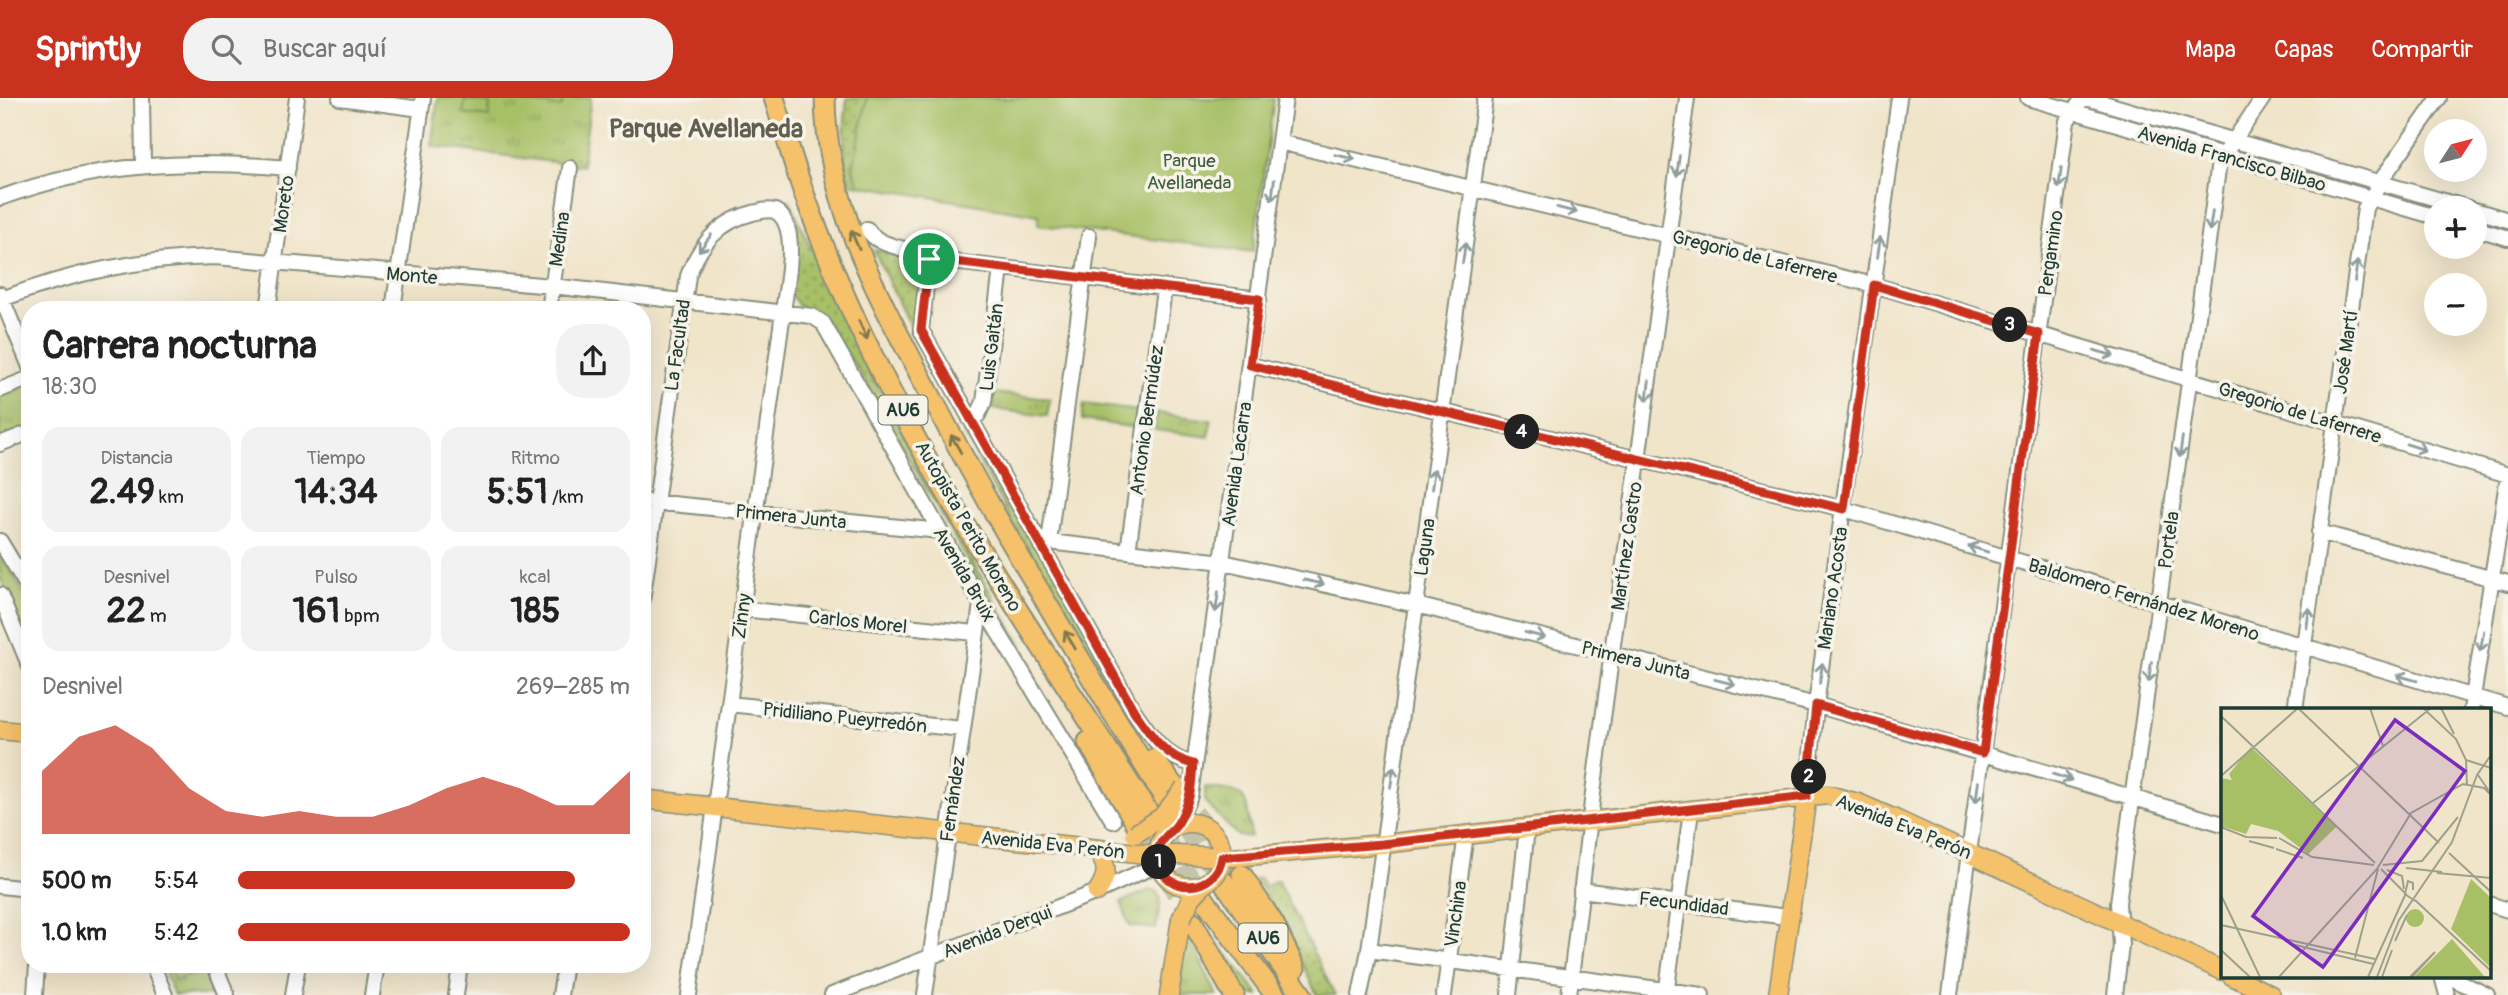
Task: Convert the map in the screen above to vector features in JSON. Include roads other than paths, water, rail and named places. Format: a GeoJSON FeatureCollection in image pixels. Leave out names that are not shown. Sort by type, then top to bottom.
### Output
{"type":"FeatureCollection","features":[{"type":"Feature","properties":{"kind":"highway","name":"Autopista Perito Moreno"},"geometry":{"type":"LineString","coordinates":[[775,98],[806,200],[878,364],[940,483],[1018,611],[1080,728],[1142,826]]}},
{"type":"Feature","properties":{"kind":"highway","name":"Autopista Perito Moreno"},"geometry":{"type":"LineString","coordinates":[[825,98],[826,133],[838,196],[877,290],[954,441],[1092,677],[1184,786]]}},
{"type":"Feature","properties":{"kind":"highway"},"geometry":{"type":"LineString","coordinates":[[1234,863],[1274,924],[1303,995]]}},
{"type":"Feature","properties":{"kind":"highway","name":"AU6"},"geometry":{"type":"LineString","coordinates":[[1210,887],[1275,995]]}},
{"type":"Feature","properties":{"kind":"highway","name":"AU6"},"geometry":{"type":"LineString","coordinates":[[1210,887],[1303,995]]}},
{"type":"Feature","properties":{"kind":"highway"},"geometry":{"type":"LineString","coordinates":[[1186,920],[1234,995]]}},
{"type":"Feature","properties":{"kind":"highway"},"geometry":{"type":"LineString","coordinates":[[1207,949],[1224,995]]}},
{"type":"Feature","properties":{"kind":"main road"},"geometry":{"type":"LineString","coordinates":[[0,730],[21,732]]}},
{"type":"Feature","properties":{"kind":"main road"},"geometry":{"type":"LineString","coordinates":[[1097,892],[1104,881],[1107,868],[1093,849],[1162,817],[1184,786]]}},
{"type":"Feature","properties":{"kind":"main road","name":"Avenida Eva Perón"},"geometry":{"type":"LineString","coordinates":[[651,800],[1093,849],[1154,860],[1234,863],[1466,834],[1828,795],[1858,803],[1969,852],[2221,970]]}},
{"type":"Feature","properties":{"kind":"main road","name":"Mariano Acosta"},"geometry":{"type":"LineString","coordinates":[[1777,995],[1807,796]]}},
{"type":"Feature","properties":{"kind":"main road"},"geometry":{"type":"LineString","coordinates":[[1169,995],[1192,897],[1210,887],[1217,871],[1234,863],[1206,827],[1191,823],[1175,827],[1164,836],[1154,860],[1173,882],[1186,920]]}},
{"type":"Feature","properties":{"kind":"main road"},"geometry":{"type":"LineString","coordinates":[[1173,882],[1188,887],[1210,887]]}},
{"type":"Feature","properties":{"kind":"main road"},"geometry":{"type":"LineString","coordinates":[[2237,978],[2263,989]]}},
{"type":"Feature","properties":{"kind":"street"},"geometry":{"type":"LineString","coordinates":[[142,98],[143,164]]}},
{"type":"Feature","properties":{"kind":"street","name":"Moreto"},"geometry":{"type":"LineString","coordinates":[[269,301],[297,98]]}},
{"type":"Feature","properties":{"kind":"street"},"geometry":{"type":"LineString","coordinates":[[340,98],[422,104],[394,301]]}},
{"type":"Feature","properties":{"kind":"street","name":"Avenida Lacarra"},"geometry":{"type":"LineString","coordinates":[[1175,827],[1223,562],[1285,98]]}},
{"type":"Feature","properties":{"kind":"street","name":"Laguna"},"geometry":{"type":"LineString","coordinates":[[1360,995],[1369,950],[1485,98]]}},
{"type":"Feature","properties":{"kind":"street","name":"Martínez Castro"},"geometry":{"type":"LineString","coordinates":[[1569,995],[1687,98]]}},
{"type":"Feature","properties":{"kind":"street","name":"Mariano Acosta"},"geometry":{"type":"LineString","coordinates":[[1807,796],[1816,705],[1899,98]]}},
{"type":"Feature","properties":{"kind":"street","name":"Avenida Francisco Bilbao"},"geometry":{"type":"LineString","coordinates":[[2028,98],[2424,213]]}},
{"type":"Feature","properties":{"kind":"street","name":"Avenida Francisco Bilbao"},"geometry":{"type":"LineString","coordinates":[[2084,98],[2425,196]]}},
{"type":"Feature","properties":{"kind":"street","name":"Pergamino"},"geometry":{"type":"LineString","coordinates":[[1950,995],[2067,121],[2084,98]]}},
{"type":"Feature","properties":{"kind":"street","name":"Portela"},"geometry":{"type":"LineString","coordinates":[[2115,995],[2120,945],[2118,903],[2219,162],[2263,98]]}},
{"type":"Feature","properties":{"kind":"street","name":"José Martí"},"geometry":{"type":"LineString","coordinates":[[2295,708],[2365,208],[2379,183],[2439,98]]}},
{"type":"Feature","properties":{"kind":"street","name":"Gregorio de Laferrere"},"geometry":{"type":"LineString","coordinates":[[1279,142],[1874,285],[2508,476]]}},
{"type":"Feature","properties":{"kind":"street"},"geometry":{"type":"LineString","coordinates":[[0,198],[61,179],[143,164],[214,162],[288,168]]}},
{"type":"Feature","properties":{"kind":"street","name":"Medina"},"geometry":{"type":"LineString","coordinates":[[550,301],[569,168]]}},
{"type":"Feature","properties":{"kind":"street","name":"Zinny"},"geometry":{"type":"LineString","coordinates":[[689,995],[783,312],[790,236],[783,216],[770,209],[762,211]]}},
{"type":"Feature","properties":{"kind":"street","name":"La Facultad"},"geometry":{"type":"LineString","coordinates":[[651,489],[688,276],[707,240],[734,219],[762,211]]}},
{"type":"Feature","properties":{"kind":"street"},"geometry":{"type":"LineString","coordinates":[[2487,214],[2508,220]]}},
{"type":"Feature","properties":{"kind":"street"},"geometry":{"type":"LineString","coordinates":[[867,229],[877,241],[911,249],[929,259],[1001,270],[1259,299]]}},
{"type":"Feature","properties":{"kind":"street"},"geometry":{"type":"LineString","coordinates":[[2487,232],[2508,238]]}},
{"type":"Feature","properties":{"kind":"street"},"geometry":{"type":"LineString","coordinates":[[1045,544],[1089,236]]}},
{"type":"Feature","properties":{"kind":"street","name":"Monte"},"geometry":{"type":"LineString","coordinates":[[1,297],[61,278],[137,261],[215,257],[683,300],[811,316],[823,323]]}},
{"type":"Feature","properties":{"kind":"street"},"geometry":{"type":"LineString","coordinates":[[929,259],[921,330],[970,419],[1045,544],[1150,735],[1177,759],[1184,786]]}},
{"type":"Feature","properties":{"kind":"street","name":"Luis Gaitán"},"geometry":{"type":"LineString","coordinates":[[970,419],[978,415],[984,402],[1001,270]]}},
{"type":"Feature","properties":{"kind":"street","name":"Antonio Bermúdez"},"geometry":{"type":"LineString","coordinates":[[1128,551],[1164,289]]}},
{"type":"Feature","properties":{"kind":"street"},"geometry":{"type":"LineString","coordinates":[[1,297],[21,345]]}},
{"type":"Feature","properties":{"kind":"street","name":"Avenida Bruix"},"geometry":{"type":"LineString","coordinates":[[823,323],[981,604],[1113,821]]}},
{"type":"Feature","properties":{"kind":"street","name":"Baldomero Fernández Moreno"},"geometry":{"type":"LineString","coordinates":[[1250,365],[1442,414],[1844,509],[2160,604],[2472,703],[2508,707]]}},
{"type":"Feature","properties":{"kind":"street"},"geometry":{"type":"LineString","coordinates":[[0,390],[21,382]]}},
{"type":"Feature","properties":{"kind":"street"},"geometry":{"type":"LineString","coordinates":[[0,444],[21,436]]}},
{"type":"Feature","properties":{"kind":"street"},"geometry":{"type":"LineString","coordinates":[[2472,703],[2508,476]]}},
{"type":"Feature","properties":{"kind":"street","name":"Primera Junta"},"geometry":{"type":"LineString","coordinates":[[651,501],[940,531]]}},
{"type":"Feature","properties":{"kind":"street"},"geometry":{"type":"LineString","coordinates":[[2319,532],[2508,583]]}},
{"type":"Feature","properties":{"kind":"street"},"geometry":{"type":"LineString","coordinates":[[0,541],[21,576]]}},
{"type":"Feature","properties":{"kind":"street","name":"Primera Junta"},"geometry":{"type":"LineString","coordinates":[[1045,544],[1223,562],[1416,605],[1816,705],[2221,823]]}},
{"type":"Feature","properties":{"kind":"street"},"geometry":{"type":"LineString","coordinates":[[0,595],[21,635]]}},
{"type":"Feature","properties":{"kind":"street","name":"Fernández"},"geometry":{"type":"LineString","coordinates":[[925,995],[981,604]]}},
{"type":"Feature","properties":{"kind":"street","name":"Carlos Morel"},"geometry":{"type":"LineString","coordinates":[[742,609],[975,633]]}},
{"type":"Feature","properties":{"kind":"street","name":"Pridiliano Pueyrredón"},"geometry":{"type":"LineString","coordinates":[[729,704],[962,729]]}},
{"type":"Feature","properties":{"kind":"street"},"geometry":{"type":"LineString","coordinates":[[1666,993],[1691,811]]}},
{"type":"Feature","properties":{"kind":"street"},"geometry":{"type":"LineString","coordinates":[[1509,995],[1527,828]]}},
{"type":"Feature","properties":{"kind":"street","name":"Vinchina"},"geometry":{"type":"LineString","coordinates":[[1444,995],[1466,834]]}},
{"type":"Feature","properties":{"kind":"street","name":"Avenida Derqui"},"geometry":{"type":"LineString","coordinates":[[832,995],[1097,892],[1154,860]]}},
{"type":"Feature","properties":{"kind":"street"},"geometry":{"type":"LineString","coordinates":[[0,886],[21,888]]}},
{"type":"Feature","properties":{"kind":"street","name":"Fecundidad"},"geometry":{"type":"LineString","coordinates":[[1581,890],[1787,917]]}},
{"type":"Feature","properties":{"kind":"street"},"geometry":{"type":"LineString","coordinates":[[2490,904],[2508,910]]}},
{"type":"Feature","properties":{"kind":"street"},"geometry":{"type":"LineString","coordinates":[[1369,950],[1572,977],[1666,993],[1702,995]]}},
{"type":"Feature","properties":{"kind":"street"},"geometry":{"type":"LineString","coordinates":[[35,995],[36,973]]}},
{"type":"Feature","properties":{"kind":"street"},"geometry":{"type":"LineString","coordinates":[[156,973],[165,995]]}},
{"type":"Feature","properties":{"kind":"street"},"geometry":{"type":"LineString","coordinates":[[218,973],[227,995]]}},
{"type":"Feature","properties":{"kind":"street"},"geometry":{"type":"LineString","coordinates":[[293,995],[297,973]]}},
{"type":"Feature","properties":{"kind":"street"},"geometry":{"type":"LineString","coordinates":[[372,995],[376,973]]}},
{"type":"Feature","properties":{"kind":"street"},"geometry":{"type":"LineString","coordinates":[[456,995],[459,973]]}},
{"type":"Feature","properties":{"kind":"street"},"geometry":{"type":"LineString","coordinates":[[561,995],[564,973]]}},
{"type":"Feature","properties":{"kind":"street"},"geometry":{"type":"LineString","coordinates":[[2443,978],[2447,995]]}},
{"type":"Feature","properties":{"kind":"street"},"geometry":{"type":"LineString","coordinates":[[2451,978],[2487,995]]}},
{"type":"Feature","properties":{"kind":"tunnel"},"geometry":{"type":"LineString","coordinates":[[1177,790],[1242,875]]}},
{"type":"Feature","properties":{"kind":"tunnel"},"geometry":{"type":"LineString","coordinates":[[1169,805],[1223,881]]}},
{"type":"Feature","properties":{"kind":"tunnel"},"geometry":{"type":"LineString","coordinates":[[1152,818],[1202,896]]}},
{"type":"Feature","properties":{"kind":"tunnel"},"geometry":{"type":"LineString","coordinates":[[1138,827],[1192,921]]}},
{"type":"Feature","properties":{"kind":"district","name":"Parque Avellaneda"},"geometry":{"type":"Point","coordinates":[706,128]}}]}
